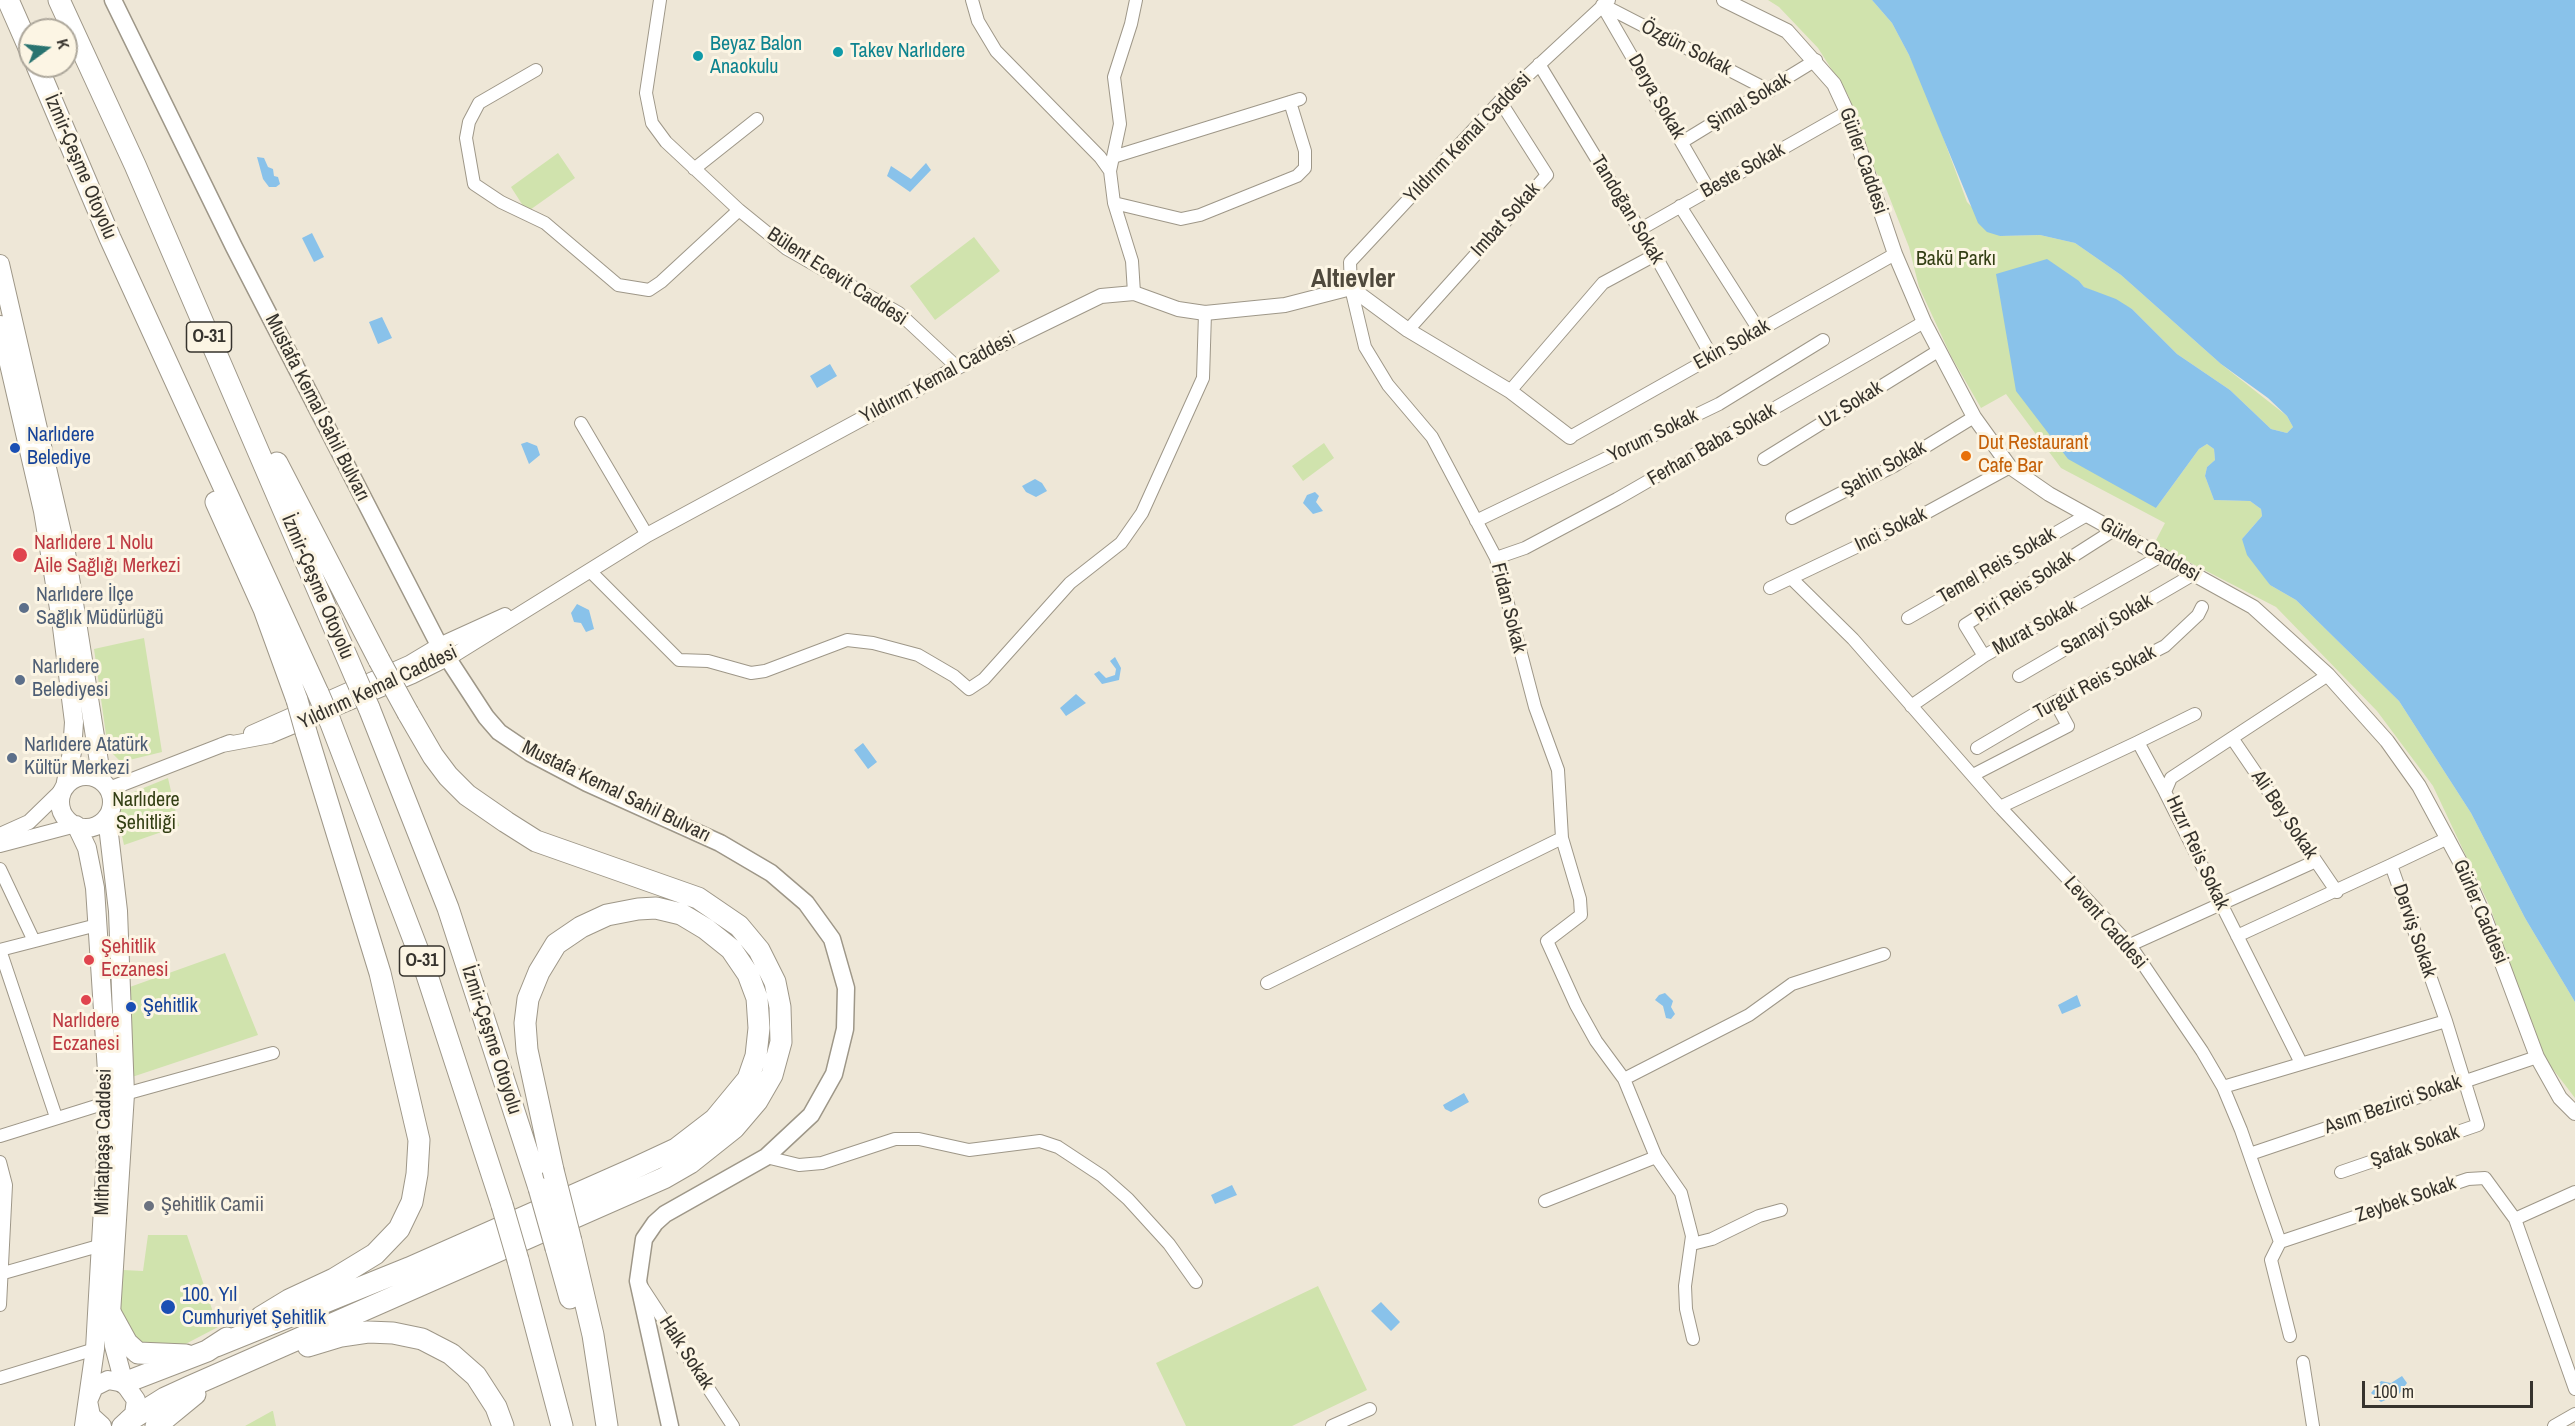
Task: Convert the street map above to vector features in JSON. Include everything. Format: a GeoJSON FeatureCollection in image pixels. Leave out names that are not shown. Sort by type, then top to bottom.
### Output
{"type":"FeatureCollection","features":[{"type":"Feature","properties":{"kind":"highway"},"geometry":{"type":"LineString","coordinates":[[9,0],[18,21]]}},
{"type":"Feature","properties":{"kind":"highway","name":"İzmir-Çeşme Otoyolu"},"geometry":{"type":"LineString","coordinates":[[59,0],[135,165],[369,708],[448,908],[539,1188],[563,1244]]}},
{"type":"Feature","properties":{"kind":"highway","name":"İzmir-Çeşme Otoyolu"},"geometry":{"type":"LineString","coordinates":[[42,78],[200,438],[262,565],[330,721],[425,969],[502,1205],[562,1426]]}},
{"type":"Feature","properties":{"kind":"highway"},"geometry":{"type":"LineString","coordinates":[[127,1424],[165,1398],[664,1178],[690,1163],[734,1128],[757,1101],[772,1075],[781,1042],[780,1007],[774,982],[759,950],[739,926],[698,898],[536,841],[467,795],[448,776],[433,756],[379,660],[261,431],[135,165]]}},
{"type":"Feature","properties":{"kind":"highway"},"geometry":{"type":"LineString","coordinates":[[111,1314],[127,1343],[138,1353],[160,1355],[212,1348],[288,1300],[334,1279],[375,1254],[399,1229],[412,1202],[417,1174],[419,1140],[380,973],[297,700],[264,609],[207,482],[200,438]]}},
{"type":"Feature","properties":{"kind":"highway"},"geometry":{"type":"LineString","coordinates":[[124,1383],[477,1238],[676,1149],[696,1135],[733,1100],[748,1080],[756,1056],[759,1028],[757,998],[748,974],[731,948],[681,914],[656,908],[638,909],[607,915],[581,927],[556,944],[539,972],[528,999],[525,1023],[527,1050],[553,1170],[563,1244]]}},
{"type":"Feature","properties":{"kind":"highway","name":"O-31"},"geometry":{"type":"LineString","coordinates":[[563,1244],[606,1426]]}},
{"type":"Feature","properties":{"kind":"highway"},"geometry":{"type":"LineString","coordinates":[[156,1426],[225,1371],[341,1336],[368,1332],[393,1333],[431,1344],[451,1354],[476,1376],[496,1407],[503,1426]]}},
{"type":"Feature","properties":{"kind":"main road","name":"Mustafa Kemal Sahil Bulvarı"},"geometry":{"type":"LineString","coordinates":[[112,0],[234,247],[444,651],[486,717],[515,743],[586,783],[720,843],[771,873],[806,903],[832,939],[846,988],[845,1029],[834,1074],[811,1115],[766,1156],[655,1222],[644,1239],[638,1281],[670,1426]]}},
{"type":"Feature","properties":{"kind":"main road"},"geometry":{"type":"LineString","coordinates":[[0,264],[65,546],[105,785],[112,804],[107,817],[96,826],[76,825],[70,821],[62,809],[62,794],[65,787],[74,722],[65,648],[43,511],[0,325]]}},
{"type":"Feature","properties":{"kind":"main road"},"geometry":{"type":"LineString","coordinates":[[65,787],[78,777],[86,776],[105,785]]}},
{"type":"Feature","properties":{"kind":"main road","name":"Mithatpaşa Caddesi"},"geometry":{"type":"LineString","coordinates":[[107,817],[118,911],[117,1098],[111,1314],[114,1346],[124,1383],[136,1400],[134,1414],[127,1424]]}},
{"type":"Feature","properties":{"kind":"main road","name":"Mithatpaşa Caddesi"},"geometry":{"type":"LineString","coordinates":[[76,825],[87,848],[95,888],[97,925],[117,1098],[102,1245],[95,1348],[84,1426]]}},
{"type":"Feature","properties":{"kind":"main road"},"geometry":{"type":"LineString","coordinates":[[102,1426],[91,1416],[88,1401],[90,1393],[101,1382],[116,1380],[124,1383]]}},
{"type":"Feature","properties":{"kind":"street","name":"Bülent Ecevit Caddesi"},"geometry":{"type":"LineString","coordinates":[[660,0],[646,93],[652,123],[666,142],[739,210],[787,249],[898,313],[957,367]]}},
{"type":"Feature","properties":{"kind":"street"},"geometry":{"type":"LineString","coordinates":[[972,0],[978,21],[996,51],[1100,157],[1110,171]]}},
{"type":"Feature","properties":{"kind":"street"},"geometry":{"type":"LineString","coordinates":[[1134,293],[1132,261],[1114,202],[1110,171],[1120,124],[1114,77],[1136,0]]}},
{"type":"Feature","properties":{"kind":"street","name":"Gürler Caddesi"},"geometry":{"type":"LineString","coordinates":[[1724,0],[1788,30],[1816,60],[1834,84],[1847,112],[1895,254],[1924,322],[1974,417],[2010,467],[2049,494],[2163,555],[2253,607],[2328,675],[2399,756],[2448,838],[2485,918],[2537,1057],[2560,1098],[2575,1113]]}},
{"type":"Feature","properties":{"kind":"street","name":"Yıldırım Kemal Caddesi"},"geometry":{"type":"LineString","coordinates":[[105,785],[222,745],[270,736],[364,698],[444,651],[591,572],[647,535],[957,367],[1081,303],[1101,296],[1134,293],[1178,309],[1205,314],[1285,305],[1351,288],[1350,262],[1500,100],[1605,2]]}},
{"type":"Feature","properties":{"kind":"street","name":"Özgün Sokak"},"geometry":{"type":"LineString","coordinates":[[1605,2],[1770,91]]}},
{"type":"Feature","properties":{"kind":"street","name":"Derya Sokak"},"geometry":{"type":"LineString","coordinates":[[1605,2],[1709,190]]}},
{"type":"Feature","properties":{"kind":"street","name":"Şimal Sokak"},"geometry":{"type":"LineString","coordinates":[[1682,142],[1770,91],[1816,60]]}},
{"type":"Feature","properties":{"kind":"street","name":"Tandoğan Sokak"},"geometry":{"type":"LineString","coordinates":[[1539,64],[1655,255],[1712,357]]}},
{"type":"Feature","properties":{"kind":"street"},"geometry":{"type":"LineString","coordinates":[[536,70],[480,104],[469,122],[466,138],[474,184],[501,202],[545,223],[618,285],[649,290],[661,282],[739,210]]}},
{"type":"Feature","properties":{"kind":"street","name":"Imbat Sokak"},"geometry":{"type":"LineString","coordinates":[[1408,330],[1547,174],[1500,100]]}},
{"type":"Feature","properties":{"kind":"street"},"geometry":{"type":"LineString","coordinates":[[1113,157],[1295,101],[1305,151],[1305,168],[1297,176],[1200,215],[1181,219],[1114,202]]}},
{"type":"Feature","properties":{"kind":"street","name":"Beste Sokak"},"geometry":{"type":"LineString","coordinates":[[1639,230],[1847,112]]}},
{"type":"Feature","properties":{"kind":"street"},"geometry":{"type":"LineString","coordinates":[[694,169],[757,119]]}},
{"type":"Feature","properties":{"kind":"street"},"geometry":{"type":"LineString","coordinates":[[1680,206],[1759,330]]}},
{"type":"Feature","properties":{"kind":"street","name":"Ekin Sokak"},"geometry":{"type":"LineString","coordinates":[[1570,437],[1895,254]]}},
{"type":"Feature","properties":{"kind":"street"},"geometry":{"type":"LineString","coordinates":[[1510,391],[1603,284],[1655,255]]}},
{"type":"Feature","properties":{"kind":"street"},"geometry":{"type":"LineString","coordinates":[[1351,288],[1408,330],[1510,391],[1570,437]]}},
{"type":"Feature","properties":{"kind":"street","name":"Fidan Sokak"},"geometry":{"type":"LineString","coordinates":[[1351,288],[1365,347],[1388,385],[1432,437],[1496,558],[1534,707],[1558,770],[1562,838],[1580,899],[1581,915],[1546,941],[1591,1032],[1624,1079]]}},
{"type":"Feature","properties":{"kind":"street"},"geometry":{"type":"LineString","coordinates":[[591,572],[679,660],[708,661],[751,673],[847,640],[873,643],[918,655],[954,676],[969,689],[984,679],[1070,583],[1121,543],[1142,513],[1203,378],[1205,314]]}},
{"type":"Feature","properties":{"kind":"street","name":"Ferhan Baba Sokak"},"geometry":{"type":"LineString","coordinates":[[1496,558],[1525,548],[1617,499],[1924,322]]}},
{"type":"Feature","properties":{"kind":"street","name":"Yorum Sokak"},"geometry":{"type":"LineString","coordinates":[[1476,521],[1719,404],[1823,339]]}},
{"type":"Feature","properties":{"kind":"street","name":"Uz Sokak"},"geometry":{"type":"LineString","coordinates":[[1764,459],[1938,351]]}},
{"type":"Feature","properties":{"kind":"street","name":"Şahin Sokak"},"geometry":{"type":"LineString","coordinates":[[1792,518],[1894,466],[1974,417]]}},
{"type":"Feature","properties":{"kind":"street"},"geometry":{"type":"LineString","coordinates":[[581,423],[647,535]]}},
{"type":"Feature","properties":{"kind":"street","name":"Inci Sokak"},"geometry":{"type":"LineString","coordinates":[[1770,588],[1913,520],[2010,467]]}},
{"type":"Feature","properties":{"kind":"street","name":"Temel Reis Sokak"},"geometry":{"type":"LineString","coordinates":[[1908,618],[2087,515]]}},
{"type":"Feature","properties":{"kind":"street","name":"Piri Reis Sokak"},"geometry":{"type":"LineString","coordinates":[[1984,656],[1965,625],[2114,530]]}},
{"type":"Feature","properties":{"kind":"street","name":"Murat Sokak"},"geometry":{"type":"LineString","coordinates":[[1911,706],[1984,656],[2163,555]]}},
{"type":"Feature","properties":{"kind":"street","name":"Sanayi Sokak"},"geometry":{"type":"LineString","coordinates":[[2019,676],[2194,574]]}},
{"type":"Feature","properties":{"kind":"street","name":"Levent Caddesi"},"geometry":{"type":"LineString","coordinates":[[1791,578],[1853,639],[2000,807],[2130,945],[2202,1051],[2223,1087],[2250,1154],[2280,1242]]}},
{"type":"Feature","properties":{"kind":"street","name":"Turgut Reis Sokak"},"geometry":{"type":"LineString","coordinates":[[1977,748],[2055,702],[2165,646],[2198,615],[2202,607]]}},
{"type":"Feature","properties":{"kind":"street","name":"Hızır Reis Sokak"},"geometry":{"type":"LineString","coordinates":[[2301,1063],[2165,792],[2171,778],[2328,675]]}},
{"type":"Feature","properties":{"kind":"street"},"geometry":{"type":"LineString","coordinates":[[1973,775],[2068,726],[2055,702]]}},
{"type":"Feature","properties":{"kind":"street"},"geometry":{"type":"LineString","coordinates":[[2000,807],[2194,714]]}},
{"type":"Feature","properties":{"kind":"street","name":"Ali Bey Sokak"},"geometry":{"type":"LineString","coordinates":[[2232,738],[2337,892]]}},
{"type":"Feature","properties":{"kind":"street"},"geometry":{"type":"LineString","coordinates":[[2138,742],[2165,792]]}},
{"type":"Feature","properties":{"kind":"street"},"geometry":{"type":"LineString","coordinates":[[0,836],[29,822],[65,787]]}},
{"type":"Feature","properties":{"kind":"street"},"geometry":{"type":"LineString","coordinates":[[0,845],[76,825]]}},
{"type":"Feature","properties":{"kind":"street"},"geometry":{"type":"LineString","coordinates":[[1267,983],[1562,838]]}},
{"type":"Feature","properties":{"kind":"street","name":"Derviş Sokak"},"geometry":{"type":"LineString","coordinates":[[2448,838],[2391,866],[2465,1080]]}},
{"type":"Feature","properties":{"kind":"street"},"geometry":{"type":"LineString","coordinates":[[2130,945],[2220,902],[2316,861]]}},
{"type":"Feature","properties":{"kind":"street"},"geometry":{"type":"LineString","coordinates":[[2237,936],[2391,866]]}},
{"type":"Feature","properties":{"kind":"street"},"geometry":{"type":"LineString","coordinates":[[0,869],[34,941]]}},
{"type":"Feature","properties":{"kind":"street"},"geometry":{"type":"LineString","coordinates":[[56,1117],[5,987],[0,950],[97,925]]}},
{"type":"Feature","properties":{"kind":"street"},"geometry":{"type":"LineString","coordinates":[[1693,1339],[1686,1309],[1685,1286],[1692,1244],[1688,1213],[1681,1193],[1656,1157],[1624,1079],[1749,1015],[1792,984],[1884,954]]}},
{"type":"Feature","properties":{"kind":"street"},"geometry":{"type":"LineString","coordinates":[[2223,1087],[2446,1021]]}},
{"type":"Feature","properties":{"kind":"street"},"geometry":{"type":"LineString","coordinates":[[0,1136],[117,1098],[273,1053]]}},
{"type":"Feature","properties":{"kind":"street","name":"Asım Bezirci Sokak"},"geometry":{"type":"LineString","coordinates":[[2250,1154],[2537,1057]]}},
{"type":"Feature","properties":{"kind":"street","name":"Şafak Sokak"},"geometry":{"type":"LineString","coordinates":[[2341,1172],[2478,1125],[2465,1080]]}},
{"type":"Feature","properties":{"kind":"street"},"geometry":{"type":"LineString","coordinates":[[766,1156],[799,1165],[822,1163],[895,1139],[907,1138],[969,1150],[1040,1141],[1058,1147],[1102,1176],[1169,1244],[1196,1282]]}},
{"type":"Feature","properties":{"kind":"street"},"geometry":{"type":"LineString","coordinates":[[1545,1201],[1656,1157]]}},
{"type":"Feature","properties":{"kind":"street"},"geometry":{"type":"LineString","coordinates":[[0,1162],[6,1185],[0,1305]]}},
{"type":"Feature","properties":{"kind":"street","name":"Zeybek Sokak"},"geometry":{"type":"LineString","coordinates":[[2280,1242],[2469,1179],[2485,1178],[2515,1219]]}},
{"type":"Feature","properties":{"kind":"street"},"geometry":{"type":"LineString","coordinates":[[2575,1192],[2515,1219],[2575,1389]]}},
{"type":"Feature","properties":{"kind":"street"},"geometry":{"type":"LineString","coordinates":[[1692,1244],[1712,1239],[1759,1216],[1781,1210]]}},
{"type":"Feature","properties":{"kind":"street"},"geometry":{"type":"LineString","coordinates":[[2280,1242],[2271,1260],[2290,1336]]}},
{"type":"Feature","properties":{"kind":"street"},"geometry":{"type":"LineString","coordinates":[[1,1274],[102,1245]]}},
{"type":"Feature","properties":{"kind":"street","name":"Halk Sokak"},"geometry":{"type":"LineString","coordinates":[[638,1281],[733,1426]]}},
{"type":"Feature","properties":{"kind":"street"},"geometry":{"type":"LineString","coordinates":[[0,1378],[95,1348]]}},
{"type":"Feature","properties":{"kind":"street"},"geometry":{"type":"LineString","coordinates":[[2303,1362],[2313,1426]]}},
{"type":"Feature","properties":{"kind":"street"},"geometry":{"type":"LineString","coordinates":[[1332,1426],[1370,1409]]}},
{"type":"Feature","properties":{"kind":"street"},"geometry":{"type":"LineString","coordinates":[[2554,1426],[2575,1414]]}},
{"type":"Feature","properties":{"kind":"green space","name":"Bakü Parkı"},"geometry":{"type":"Polygon","coordinates":[[[1768,0],[1872,0],[1892,23],[1909,55],[1927,94],[1967,202],[2000,236],[2040,235],[2075,243],[2121,275],[2221,364],[2287,416],[2293,427],[2287,433],[2271,429],[2230,390],[2177,354],[2132,309],[2084,287],[2079,281],[2156,508],[2199,449],[2207,444],[2214,449],[2215,460],[2207,467],[2205,476],[2214,500],[2250,501],[2261,509],[2262,516],[2242,539],[2270,585],[2296,600],[2399,701],[2471,813],[2525,918],[2575,1002],[2575,1098],[2542,1055],[2528,1022],[2491,909],[2433,786],[2377,711],[2276,607],[2154,544],[2165,523],[2061,468],[2006,394],[1981,408],[1951,356],[1919,287],[1909,247],[1885,186],[1874,169],[1848,95],[1818,48],[1779,7],[1768,0]]]}},
{"type":"Feature","properties":{"kind":"green space"},"geometry":{"type":"Polygon","coordinates":[[[558,153],[575,178],[527,212],[511,187],[558,153]]]}},
{"type":"Feature","properties":{"kind":"green space"},"geometry":{"type":"Polygon","coordinates":[[[974,237],[1000,271],[935,320],[910,286],[974,237]]]}},
{"type":"Feature","properties":{"kind":"green space"},"geometry":{"type":"Polygon","coordinates":[[[1324,443],[1334,458],[1303,481],[1292,466],[1324,443]]]}},
{"type":"Feature","properties":{"kind":"green space"},"geometry":{"type":"Polygon","coordinates":[[[144,638],[162,752],[121,762],[108,749],[94,649],[144,638]]]}},
{"type":"Feature","properties":{"kind":"green space","name":"Narlıdere Şehitliği"},"geometry":{"type":"Polygon","coordinates":[[[168,778],[179,826],[124,845],[114,800],[168,778]]]}},
{"type":"Feature","properties":{"kind":"green space"},"geometry":{"type":"Polygon","coordinates":[[[225,953],[258,1035],[129,1078],[127,988],[225,953]]]}},
{"type":"Feature","properties":{"kind":"green space"},"geometry":{"type":"Polygon","coordinates":[[[148,1235],[187,1235],[218,1327],[176,1349],[137,1346],[116,1314],[121,1243],[125,1243],[123,1270],[143,1271],[148,1235]]]}},
{"type":"Feature","properties":{"kind":"green space"},"geometry":{"type":"Polygon","coordinates":[[[1318,1286],[1367,1390],[1292,1426],[1186,1426],[1156,1363],[1318,1286]]]}},
{"type":"Feature","properties":{"kind":"green space"},"geometry":{"type":"Polygon","coordinates":[[[272,1411],[276,1426],[245,1426],[272,1411]]]}},
{"type":"Feature","properties":{"kind":"water"},"geometry":{"type":"Polygon","coordinates":[[[1872,0],[2575,0],[2575,1002],[2525,918],[2471,813],[2399,701],[2296,600],[2270,585],[2247,555],[2242,539],[2262,516],[2261,509],[2250,501],[2214,500],[2205,476],[2207,467],[2215,460],[2214,449],[2207,444],[2199,449],[2156,508],[2068,459],[2016,391],[1996,274],[2047,259],[2084,287],[2116,299],[2132,309],[2177,354],[2230,390],[2271,429],[2287,433],[2293,427],[2287,416],[2268,398],[2221,364],[2121,275],[2075,243],[2040,235],[2000,236],[1987,232],[1978,223],[1909,55],[1892,23],[1872,0]]]}},
{"type":"Feature","properties":{"kind":"water"},"geometry":{"type":"Polygon","coordinates":[[[257,157],[264,158],[268,167],[273,169],[274,176],[278,177],[280,184],[276,187],[269,187],[263,179],[257,157]]]}},
{"type":"Feature","properties":{"kind":"water"},"geometry":{"type":"Polygon","coordinates":[[[926,163],[931,170],[910,192],[887,176],[891,166],[911,179],[926,163]]]}},
{"type":"Feature","properties":{"kind":"water"},"geometry":{"type":"Polygon","coordinates":[[[312,233],[324,257],[314,262],[302,238],[312,233]]]}},
{"type":"Feature","properties":{"kind":"water"},"geometry":{"type":"Polygon","coordinates":[[[382,317],[392,338],[378,344],[369,322],[382,317]]]}},
{"type":"Feature","properties":{"kind":"water"},"geometry":{"type":"Polygon","coordinates":[[[830,364],[837,376],[817,388],[810,376],[830,364]]]}},
{"type":"Feature","properties":{"kind":"water"},"geometry":{"type":"Polygon","coordinates":[[[527,442],[537,446],[540,455],[529,464],[521,444],[527,442]]]}},
{"type":"Feature","properties":{"kind":"water"},"geometry":{"type":"Polygon","coordinates":[[[1035,479],[1042,483],[1047,491],[1036,497],[1026,492],[1022,486],[1035,479]]]}},
{"type":"Feature","properties":{"kind":"water"},"geometry":{"type":"Polygon","coordinates":[[[1315,492],[1319,496],[1316,502],[1323,511],[1313,514],[1303,503],[1307,495],[1315,492]]]}},
{"type":"Feature","properties":{"kind":"water"},"geometry":{"type":"Polygon","coordinates":[[[577,604],[589,610],[594,629],[586,632],[581,623],[574,622],[571,613],[577,604]]]}},
{"type":"Feature","properties":{"kind":"water"},"geometry":{"type":"Polygon","coordinates":[[[1115,657],[1121,668],[1119,680],[1102,684],[1094,674],[1099,671],[1106,678],[1115,675],[1116,669],[1110,661],[1115,657]]]}},
{"type":"Feature","properties":{"kind":"water"},"geometry":{"type":"Polygon","coordinates":[[[1076,694],[1086,703],[1066,716],[1060,708],[1076,694]]]}},
{"type":"Feature","properties":{"kind":"water"},"geometry":{"type":"Polygon","coordinates":[[[863,743],[877,762],[868,769],[854,750],[863,743]]]}},
{"type":"Feature","properties":{"kind":"water"},"geometry":{"type":"Polygon","coordinates":[[[1665,993],[1673,1001],[1671,1007],[1675,1014],[1671,1019],[1666,1018],[1663,1006],[1655,1000],[1659,995],[1665,993]]]}},
{"type":"Feature","properties":{"kind":"water"},"geometry":{"type":"Polygon","coordinates":[[[2077,995],[2081,1006],[2062,1014],[2058,1005],[2077,995]]]}},
{"type":"Feature","properties":{"kind":"water"},"geometry":{"type":"Polygon","coordinates":[[[1464,1093],[1469,1102],[1451,1112],[1445,1109],[1443,1105],[1464,1093]]]}},
{"type":"Feature","properties":{"kind":"water"},"geometry":{"type":"Polygon","coordinates":[[[1232,1185],[1237,1195],[1215,1204],[1211,1195],[1232,1185]]]}},
{"type":"Feature","properties":{"kind":"water"},"geometry":{"type":"Polygon","coordinates":[[[1381,1302],[1400,1322],[1391,1331],[1371,1311],[1381,1302]]]}},
{"type":"Feature","properties":{"kind":"water"},"geometry":{"type":"Polygon","coordinates":[[[2402,1376],[2407,1383],[2399,1394],[2381,1402],[2371,1393],[2381,1381],[2391,1383],[2402,1376]]]}},
{"type":"Feature","properties":{"kind":"place","name":"Takev Narlıdere"},"geometry":{"type":"Point","coordinates":[838,52]}},
{"type":"Feature","properties":{"kind":"place","name":"Beyaz Balon Anaokulu"},"geometry":{"type":"Point","coordinates":[698,56]}},
{"type":"Feature","properties":{"kind":"place","name":"Narlıdere Belediye"},"geometry":{"type":"Point","coordinates":[15,448]}},
{"type":"Feature","properties":{"kind":"place","name":"Dut Restaurant Cafe Bar"},"geometry":{"type":"Point","coordinates":[1966,456]}},
{"type":"Feature","properties":{"kind":"place","name":"Narlıdere 1 Nolu Aile Sağlığı Merkezi"},"geometry":{"type":"Point","coordinates":[20,555]}},
{"type":"Feature","properties":{"kind":"place","name":"Narlıdere İlçe Sağlık Müdürlüğü"},"geometry":{"type":"Point","coordinates":[24,608]}},
{"type":"Feature","properties":{"kind":"place","name":"Narlıdere Belediyesi"},"geometry":{"type":"Point","coordinates":[20,680]}},
{"type":"Feature","properties":{"kind":"place","name":"Narlıdere Atatürk Kültür Merkezi"},"geometry":{"type":"Point","coordinates":[12,758]}},
{"type":"Feature","properties":{"kind":"place","name":"Şehitlik Eczanesi"},"geometry":{"type":"Point","coordinates":[89,960]}},
{"type":"Feature","properties":{"kind":"place","name":"Narlıdere Eczanesi"},"geometry":{"type":"Point","coordinates":[86,1000]}},
{"type":"Feature","properties":{"kind":"place","name":"Şehitlik"},"geometry":{"type":"Point","coordinates":[131,1007]}},
{"type":"Feature","properties":{"kind":"place","name":"Şehitlik Camii"},"geometry":{"type":"Point","coordinates":[149,1206]}},
{"type":"Feature","properties":{"kind":"place","name":"100. Yıl Cumhuriyet Şehitlik"},"geometry":{"type":"Point","coordinates":[168,1307]}},
{"type":"Feature","properties":{"kind":"district","name":"Altıevler"},"geometry":{"type":"Point","coordinates":[1353,280]}}]}
